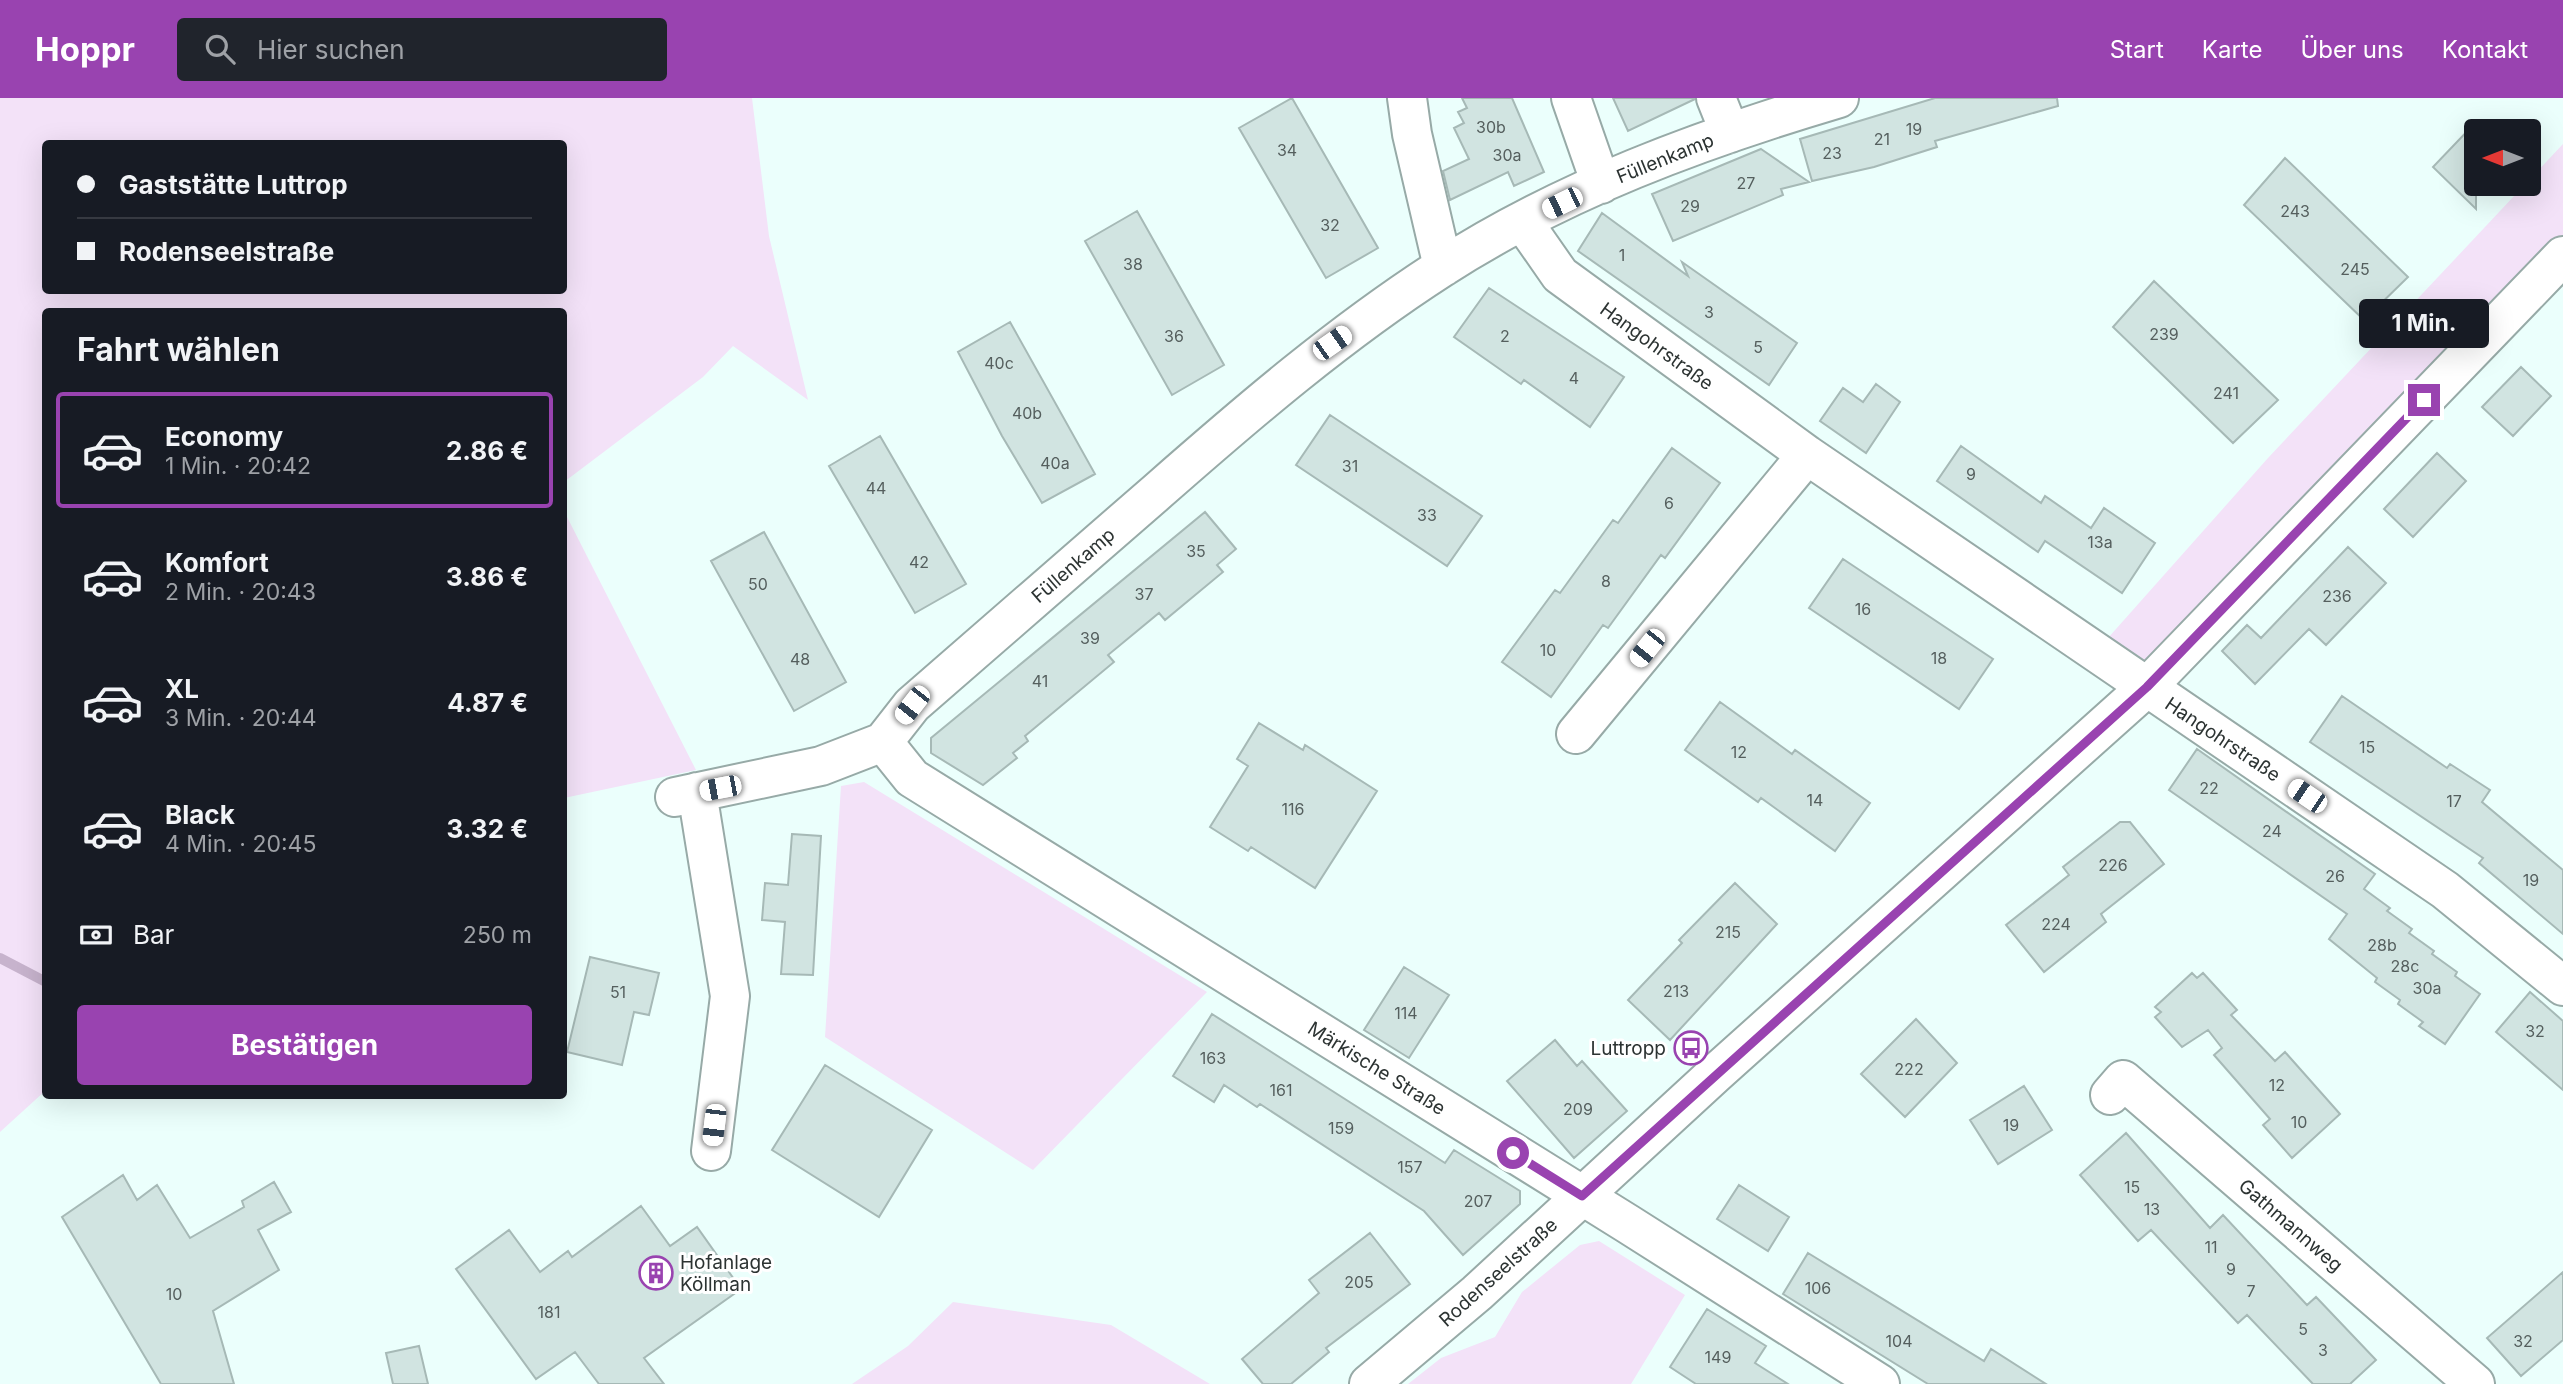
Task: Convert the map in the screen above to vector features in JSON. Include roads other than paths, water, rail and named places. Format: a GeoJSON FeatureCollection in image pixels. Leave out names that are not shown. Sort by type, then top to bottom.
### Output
{"type":"FeatureCollection","features":[{"type":"Feature","properties":{"kind":"street"},"geometry":{"type":"LineString","coordinates":[[1407,98],[1412,134],[1443,267]]}},
{"type":"Feature","properties":{"kind":"street","name":"Füllenkamp"},"geometry":{"type":"LineString","coordinates":[[1571,98],[1601,184]]}},
{"type":"Feature","properties":{"kind":"street","name":"Füllenkamp"},"geometry":{"type":"LineString","coordinates":[[883,743],[912,705],[1198,456],[1332,343],[1443,267],[1522,222],[1601,184],[1723,115],[1839,98]]}},
{"type":"Feature","properties":{"kind":"street","name":"Hangohrstraße"},"geometry":{"type":"LineString","coordinates":[[1522,222],[1560,275],[1807,455],[2445,890],[2563,986]]}},
{"type":"Feature","properties":{"kind":"street","name":"Rodenseelstraße"},"geometry":{"type":"LineString","coordinates":[[1369,1384],[1477,1293],[2147,687],[2563,256]]}},
{"type":"Feature","properties":{"kind":"street"},"geometry":{"type":"LineString","coordinates":[[1576,734],[1807,455]]}},
{"type":"Feature","properties":{"kind":"street"},"geometry":{"type":"LineString","coordinates":[[711,1151],[730,996],[686,794],[821,766],[883,743]]}},
{"type":"Feature","properties":{"kind":"street","name":"Märkische Straße"},"geometry":{"type":"LineString","coordinates":[[883,743],[912,778],[1880,1384]]}},
{"type":"Feature","properties":{"kind":"street","name":"Gathmannweg"},"geometry":{"type":"LineString","coordinates":[[2110,1095],[2123,1080],[2475,1384]]}},
{"type":"Feature","properties":{"kind":"waterway"},"geometry":{"type":"LineString","coordinates":[[0,958],[42,980]]}},
{"type":"Feature","properties":{"kind":"place","name":"Luttropp"},"geometry":{"type":"Point","coordinates":[1691,1048]}},
{"type":"Feature","properties":{"kind":"place","name":"Hofanlage Köllman"},"geometry":{"type":"Point","coordinates":[656,1273]}}]}
